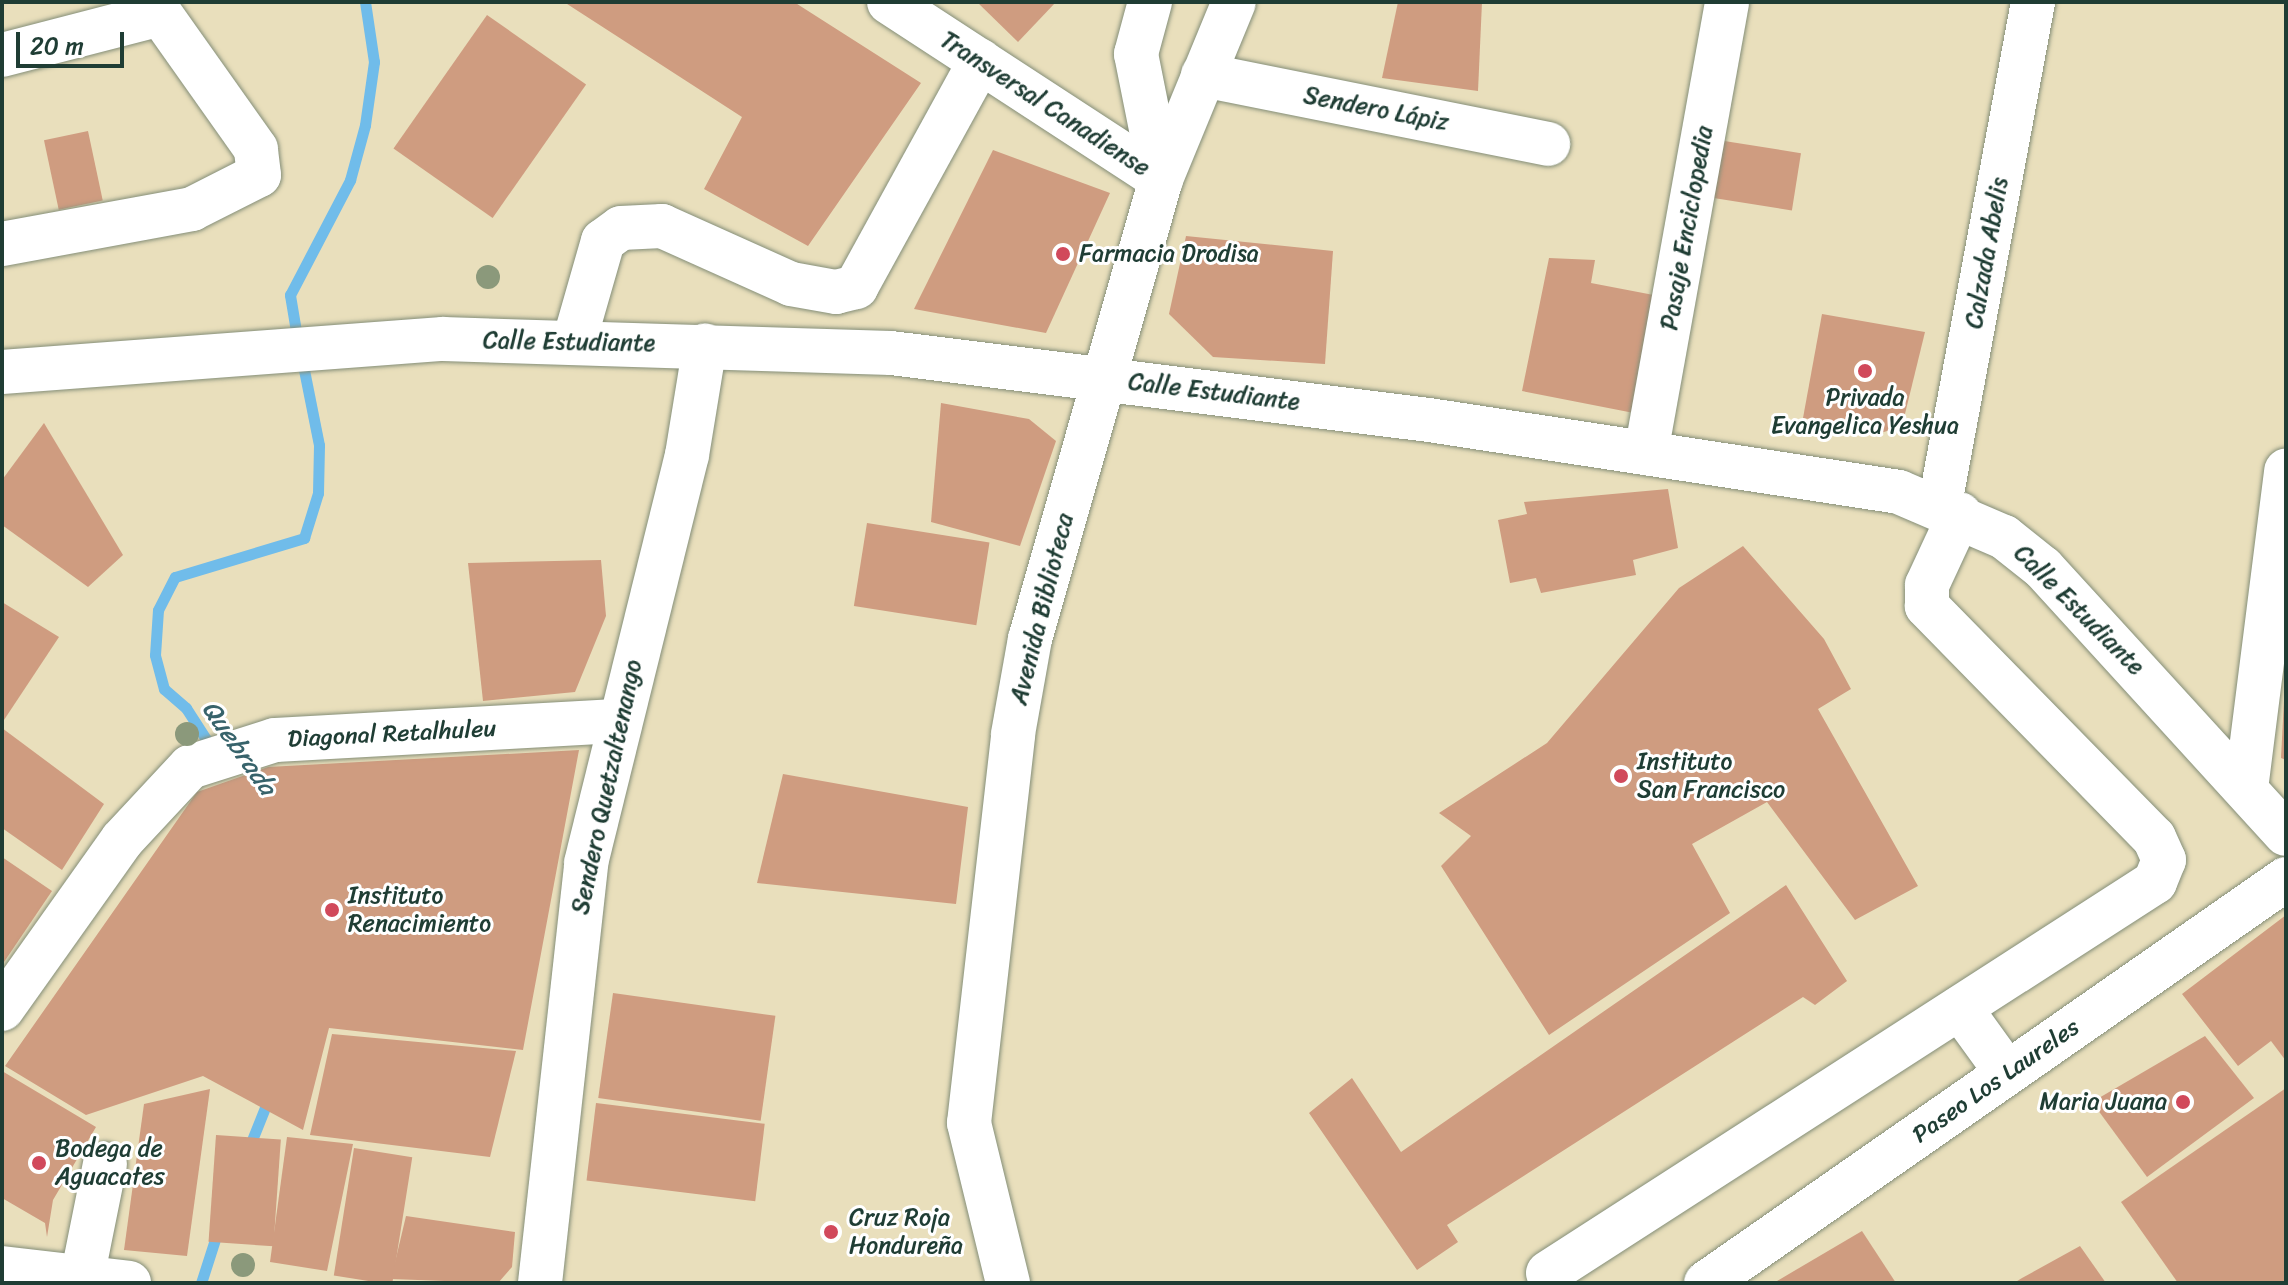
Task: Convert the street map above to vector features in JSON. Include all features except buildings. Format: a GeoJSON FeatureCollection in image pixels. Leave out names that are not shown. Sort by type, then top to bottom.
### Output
{"type":"FeatureCollection","features":[{"type":"Feature","properties":{"kind":"street","name":"Transversal Canadiense"},"geometry":{"type":"LineString","coordinates":[[889,2],[1161,179]]}},
{"type":"Feature","properties":{"kind":"street"},"geometry":{"type":"LineString","coordinates":[[1150,2],[1136,54],[1161,179]]}},
{"type":"Feature","properties":{"kind":"street","name":"Avenida Biblioteca"},"geometry":{"type":"LineString","coordinates":[[1008,1283],[969,1123],[1030,639],[1161,179],[1234,2]]}},
{"type":"Feature","properties":{"kind":"street","name":"Pasaje Enciclopedia"},"geometry":{"type":"LineString","coordinates":[[1646,453],[1727,2]]}},
{"type":"Feature","properties":{"kind":"street","name":"Calzada Abelis"},"geometry":{"type":"LineString","coordinates":[[1548,1273],[2155,882],[2164,860],[2154,838],[1927,606],[1927,585],[1950,509],[2033,2]]}},
{"type":"Feature","properties":{"kind":"street"},"geometry":{"type":"LineString","coordinates":[[2,55],[156,8],[256,149],[259,175],[192,209],[2,244]]}},
{"type":"Feature","properties":{"kind":"street"},"geometry":{"type":"LineString","coordinates":[[574,342],[603,241],[621,228],[662,226],[791,284],[836,292],[856,287],[980,61]]}},
{"type":"Feature","properties":{"kind":"street","name":"Sendero Lápiz"},"geometry":{"type":"LineString","coordinates":[[1203,75],[1548,144]]}},
{"type":"Feature","properties":{"kind":"street","name":"Calle Estudiante"},"geometry":{"type":"LineString","coordinates":[[8,381],[443,339],[891,353],[1104,378],[1646,453],[1950,509],[2043,568],[2286,834]]}},
{"type":"Feature","properties":{"kind":"street","name":"Sendero Quetzaltenango"},"geometry":{"type":"LineString","coordinates":[[540,1283],[586,863],[616,721],[687,455],[705,345]]}},
{"type":"Feature","properties":{"kind":"street"},"geometry":{"type":"LineString","coordinates":[[2246,789],[2286,471]]}},
{"type":"Feature","properties":{"kind":"street","name":"Diagonal Retalhuleu"},"geometry":{"type":"LineString","coordinates":[[2,1009],[122,840],[190,767],[275,740],[616,721]]}},
{"type":"Feature","properties":{"kind":"street","name":"Paseo Los Laureles"},"geometry":{"type":"LineString","coordinates":[[1723,1278],[2007,1073],[2286,879]]}},
{"type":"Feature","properties":{"kind":"street"},"geometry":{"type":"LineString","coordinates":[[1960,1008],[2007,1073]]}},
{"type":"Feature","properties":{"kind":"street"},"geometry":{"type":"LineString","coordinates":[[82,1278],[105,1164]]}},
{"type":"Feature","properties":{"kind":"street"},"geometry":{"type":"LineString","coordinates":[[16,1274],[129,1283]]}},
{"type":"Feature","properties":{"kind":"waterway","name":"Quebrada"},"geometry":{"type":"LineString","coordinates":[[298,343],[290,295],[350,180],[365,125],[374,62],[365,2]]}},
{"type":"Feature","properties":{"kind":"waterway","name":"Quebrada"},"geometry":{"type":"LineString","coordinates":[[213,750],[186,708],[164,689],[155,655],[158,610],[175,577],[304,538],[318,493],[319,445],[302,360]]}},
{"type":"Feature","properties":{"kind":"waterway","name":"Quebrada"},"geometry":{"type":"LineString","coordinates":[[248,1150],[270,1095]]}},
{"type":"Feature","properties":{"kind":"waterway","name":"Quebrada"},"geometry":{"type":"LineString","coordinates":[[201,1283],[218,1230]]}},
{"type":"Feature","properties":{"kind":"place","name":"Farmacia Drodisa"},"geometry":{"type":"Point","coordinates":[1063,254]}},
{"type":"Feature","properties":{"kind":"place","name":"Privada Evangelica Yeshua"},"geometry":{"type":"Point","coordinates":[1865,371]}},
{"type":"Feature","properties":{"kind":"place","name":"Instituto San Francisco"},"geometry":{"type":"Point","coordinates":[1621,776]}},
{"type":"Feature","properties":{"kind":"place","name":"Instituto Renacimiento"},"geometry":{"type":"Point","coordinates":[332,910]}},
{"type":"Feature","properties":{"kind":"place","name":"Maria Juana"},"geometry":{"type":"Point","coordinates":[2183,1102]}},
{"type":"Feature","properties":{"kind":"place","name":"Bodega de Aguacates"},"geometry":{"type":"Point","coordinates":[39,1163]}},
{"type":"Feature","properties":{"kind":"place","name":"Cruz Roja Hondureña"},"geometry":{"type":"Point","coordinates":[831,1232]}}]}
